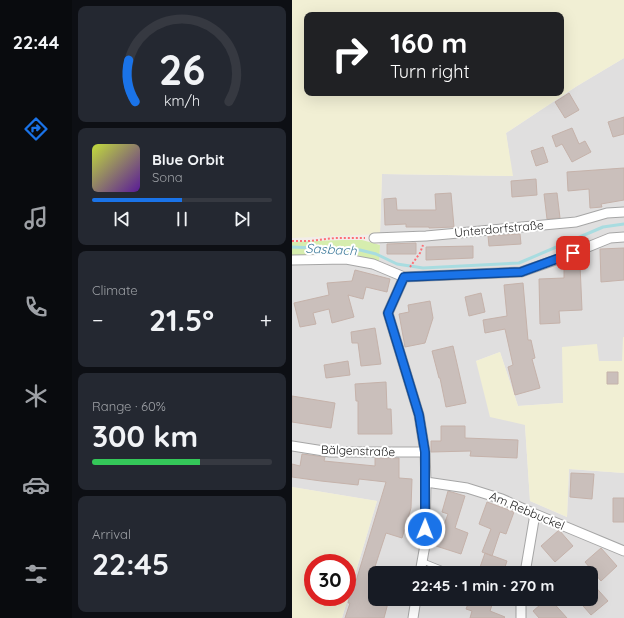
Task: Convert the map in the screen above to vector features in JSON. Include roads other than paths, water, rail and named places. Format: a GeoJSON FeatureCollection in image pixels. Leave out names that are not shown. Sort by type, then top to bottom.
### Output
{"type":"FeatureCollection","features":[{"type":"Feature","properties":{"kind":"street","name":"Unterdorfstraße"},"geometry":{"type":"LineString","coordinates":[[374,238],[426,236],[576,222],[607,213],[624,212]]}},
{"type":"Feature","properties":{"kind":"street"},"geometry":{"type":"LineString","coordinates":[[292,260],[346,259],[373,264],[406,274],[521,272],[610,238],[624,236]]}},
{"type":"Feature","properties":{"kind":"street"},"geometry":{"type":"LineString","coordinates":[[406,274],[388,313],[419,415],[425,452],[425,545],[421,566]]}},
{"type":"Feature","properties":{"kind":"street","name":"Bälgenstraße"},"geometry":{"type":"LineString","coordinates":[[292,446],[330,452],[425,452]]}},
{"type":"Feature","properties":{"kind":"street","name":"Am Rebbuckel"},"geometry":{"type":"LineString","coordinates":[[426,482],[467,488],[502,499],[624,552]]}},
{"type":"Feature","properties":{"kind":"street"},"geometry":{"type":"LineString","coordinates":[[526,566],[535,514]]}},
{"type":"Feature","properties":{"kind":"street"},"geometry":{"type":"LineString","coordinates":[[413,618],[415,606]]}},
{"type":"Feature","properties":{"kind":"street"},"geometry":{"type":"LineString","coordinates":[[521,606],[521,618]]}},
{"type":"Feature","properties":{"kind":"lane"},"geometry":{"type":"LineString","coordinates":[[422,562],[433,566]]}},
{"type":"Feature","properties":{"kind":"waterway","name":"Sasbach"},"geometry":{"type":"LineString","coordinates":[[292,247],[360,250],[376,254],[397,264],[423,268],[519,263],[603,227],[624,224]]}}]}
